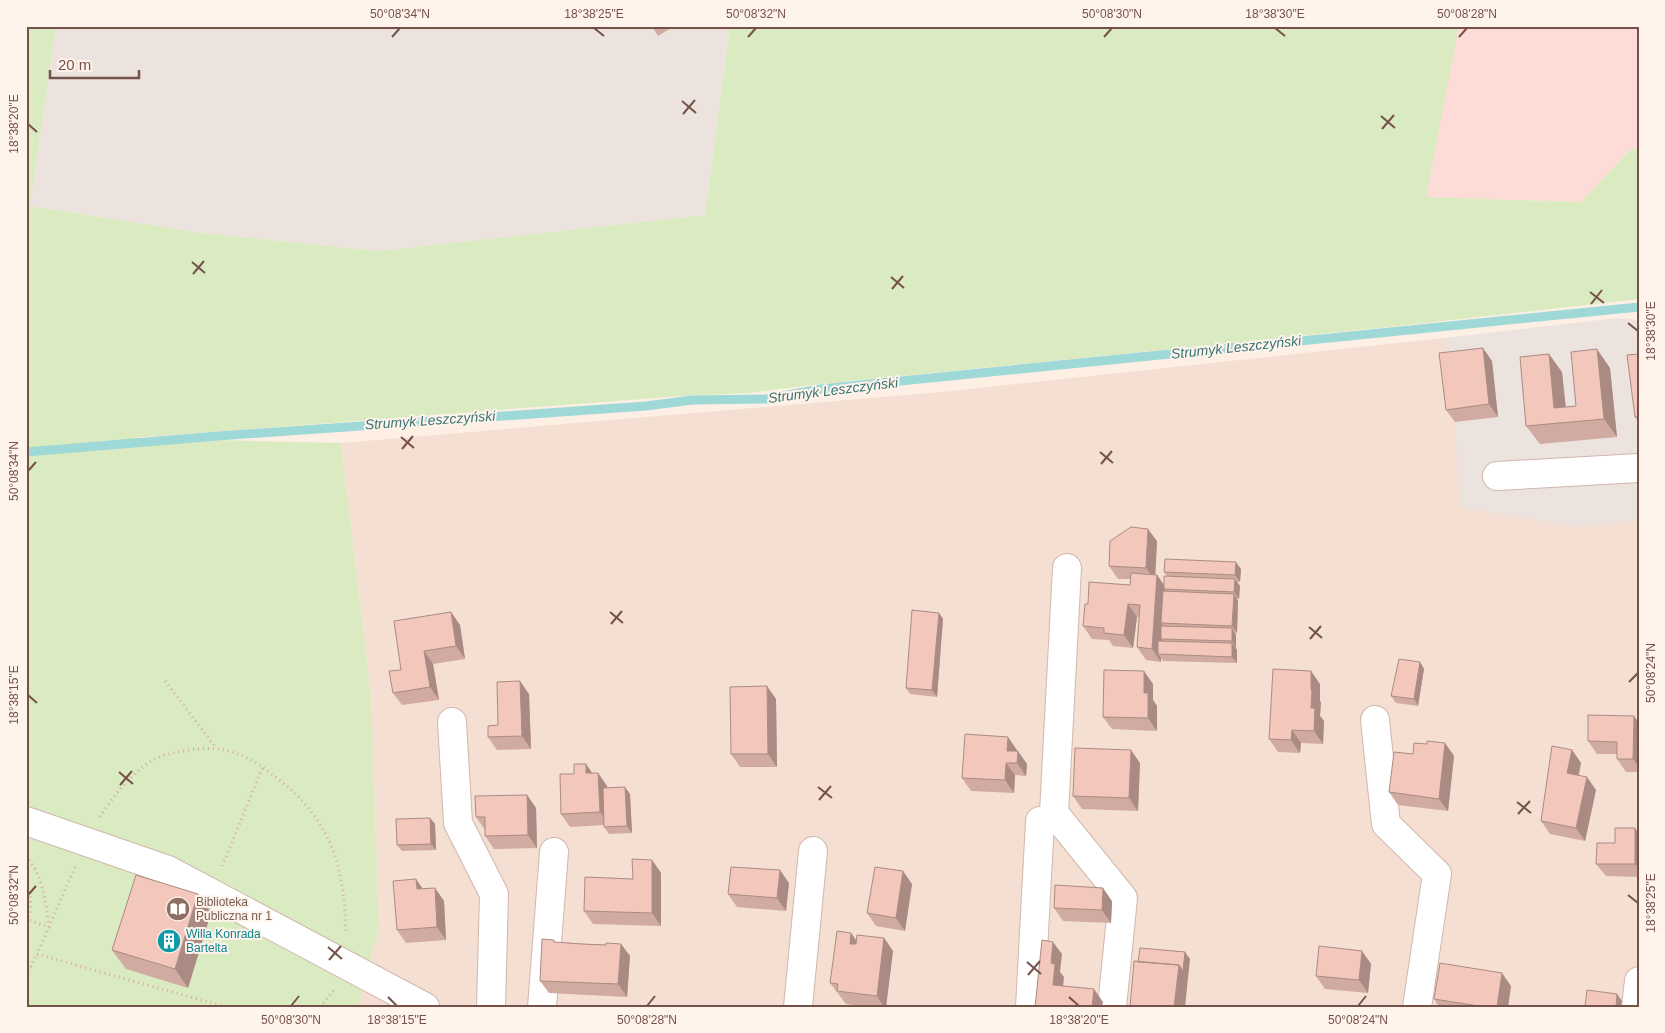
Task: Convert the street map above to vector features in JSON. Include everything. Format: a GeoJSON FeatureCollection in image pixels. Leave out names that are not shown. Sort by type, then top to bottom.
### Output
{"type":"FeatureCollection","features":[{"type":"Feature","properties":{"kind":"street"},"geometry":{"type":"LineString","coordinates":[[1497,476],[1639,468]]}},
{"type":"Feature","properties":{"kind":"street"},"geometry":{"type":"LineString","coordinates":[[1067,568],[1054,813],[1122,898],[1112,1007]]}},
{"type":"Feature","properties":{"kind":"street"},"geometry":{"type":"LineString","coordinates":[[1374,720],[1386,824],[1437,874],[1417,1007]]}},
{"type":"Feature","properties":{"kind":"street"},"geometry":{"type":"LineString","coordinates":[[452,722],[458,823],[494,894],[491,1007]]}},
{"type":"Feature","properties":{"kind":"street"},"geometry":{"type":"LineString","coordinates":[[26,821],[168,870],[424,1007]]}},
{"type":"Feature","properties":{"kind":"street"},"geometry":{"type":"LineString","coordinates":[[1030,1007],[1040,821]]}},
{"type":"Feature","properties":{"kind":"street"},"geometry":{"type":"LineString","coordinates":[[798,1007],[813,851]]}},
{"type":"Feature","properties":{"kind":"street"},"geometry":{"type":"LineString","coordinates":[[542,1007],[554,852]]}},
{"type":"Feature","properties":{"kind":"street"},"geometry":{"type":"LineString","coordinates":[[1636,1007],[1639,981]]}},
{"type":"Feature","properties":{"kind":"path"},"geometry":{"type":"LineString","coordinates":[[165,680],[216,749]]}},
{"type":"Feature","properties":{"kind":"path"},"geometry":{"type":"LineString","coordinates":[[212,893],[263,767]]}},
{"type":"Feature","properties":{"kind":"path"},"geometry":{"type":"LineString","coordinates":[[26,856],[34,865],[42,881],[49,927],[27,920],[31,906],[30,893],[26,882]]}},
{"type":"Feature","properties":{"kind":"path"},"geometry":{"type":"LineString","coordinates":[[26,976],[37,954]]}},
{"type":"Feature","properties":{"kind":"shaded area"},"geometry":{"type":"Polygon","coordinates":[[[56,26],[730,26],[705,215],[378,251],[202,233],[30,206],[56,26]]]}},
{"type":"Feature","properties":{"kind":"shaded area"},"geometry":{"type":"Polygon","coordinates":[[[1459,26],[1639,26],[1639,149],[1631,149],[1581,202],[1425,197],[1459,26]]]}},
{"type":"Feature","properties":{"kind":"shaded area"},"geometry":{"type":"Polygon","coordinates":[[[1617,318],[1639,320],[1639,521],[1578,527],[1460,507],[1455,422],[1444,338],[1617,318]]]}},
{"type":"Feature","properties":{"kind":"shaded area"},"geometry":{"type":"Polygon","coordinates":[[[1639,335],[1639,1007],[358,1007],[379,928],[371,695],[341,443],[942,392],[1444,338],[1639,335]]]}},
{"type":"Feature","properties":{"kind":"green space"},"geometry":{"type":"Polygon","coordinates":[[[26,26],[56,26],[30,206],[202,233],[378,251],[705,215],[730,26],[1459,26],[1426,197],[1581,202],[1631,149],[1639,149],[1639,299],[1398,326],[748,393],[683,396],[131,438],[341,443],[371,695],[379,928],[358,1007],[26,1007],[26,26]]]}},
{"type":"Feature","properties":{"kind":"building"},"geometry":{"type":"Polygon","coordinates":[[[1483,348],[1489,404],[1446,410],[1439,353],[1483,348]]]}},
{"type":"Feature","properties":{"kind":"building"},"geometry":{"type":"Polygon","coordinates":[[[1597,349],[1604,419],[1526,426],[1520,357],[1549,354],[1554,408],[1576,406],[1571,352],[1597,349]]]}},
{"type":"Feature","properties":{"kind":"building"},"geometry":{"type":"Polygon","coordinates":[[[1639,354],[1639,416],[1635,417],[1627,355],[1639,354]]]}},
{"type":"Feature","properties":{"kind":"building"},"geometry":{"type":"Polygon","coordinates":[[[1131,527],[1148,529],[1146,568],[1109,566],[1110,541],[1131,527]]]}},
{"type":"Feature","properties":{"kind":"building"},"geometry":{"type":"Polygon","coordinates":[[[1165,559],[1236,562],[1235,575],[1164,572],[1165,559]]]}},
{"type":"Feature","properties":{"kind":"building"},"geometry":{"type":"Polygon","coordinates":[[[1131,573],[1157,575],[1152,649],[1137,647],[1140,605],[1128,604],[1124,635],[1104,633],[1104,628],[1083,626],[1085,604],[1088,604],[1089,582],[1130,585],[1131,573]]]}},
{"type":"Feature","properties":{"kind":"building"},"geometry":{"type":"Polygon","coordinates":[[[1164,576],[1235,579],[1234,592],[1164,589],[1164,576]]]}},
{"type":"Feature","properties":{"kind":"building"},"geometry":{"type":"Polygon","coordinates":[[[1163,591],[1234,594],[1232,626],[1161,623],[1163,591]]]}},
{"type":"Feature","properties":{"kind":"building"},"geometry":{"type":"Polygon","coordinates":[[[912,610],[939,613],[932,690],[906,688],[912,610]]]}},
{"type":"Feature","properties":{"kind":"building"},"geometry":{"type":"Polygon","coordinates":[[[451,612],[456,646],[424,651],[430,687],[393,693],[389,671],[401,670],[394,621],[451,612]]]}},
{"type":"Feature","properties":{"kind":"building"},"geometry":{"type":"Polygon","coordinates":[[[1161,626],[1232,628],[1232,641],[1161,639],[1161,626]]]}},
{"type":"Feature","properties":{"kind":"building"},"geometry":{"type":"Polygon","coordinates":[[[1158,641],[1232,643],[1232,657],[1158,654],[1158,641]]]}},
{"type":"Feature","properties":{"kind":"building"},"geometry":{"type":"Polygon","coordinates":[[[1399,659],[1420,662],[1414,699],[1391,696],[1399,659]]]}},
{"type":"Feature","properties":{"kind":"building"},"geometry":{"type":"Polygon","coordinates":[[[1273,669],[1311,671],[1311,708],[1315,708],[1314,731],[1292,730],[1291,740],[1269,739],[1273,669]]]}},
{"type":"Feature","properties":{"kind":"building"},"geometry":{"type":"Polygon","coordinates":[[[1104,670],[1144,671],[1144,693],[1148,693],[1148,718],[1103,717],[1104,670]]]}},
{"type":"Feature","properties":{"kind":"building"},"geometry":{"type":"Polygon","coordinates":[[[520,681],[522,736],[488,737],[488,726],[498,725],[497,682],[520,681]]]}},
{"type":"Feature","properties":{"kind":"building"},"geometry":{"type":"Polygon","coordinates":[[[767,686],[768,754],[731,754],[730,687],[767,686]]]}},
{"type":"Feature","properties":{"kind":"building"},"geometry":{"type":"Polygon","coordinates":[[[1588,715],[1634,716],[1633,759],[1617,759],[1617,742],[1588,741],[1588,715]]]}},
{"type":"Feature","properties":{"kind":"building"},"geometry":{"type":"Polygon","coordinates":[[[965,734],[1008,737],[1007,751],[1018,751],[1017,763],[1006,763],[1005,780],[962,778],[965,734]]]}},
{"type":"Feature","properties":{"kind":"building"},"geometry":{"type":"Polygon","coordinates":[[[1427,741],[1445,743],[1439,799],[1389,792],[1394,752],[1413,754],[1414,743],[1427,744],[1427,741]]]}},
{"type":"Feature","properties":{"kind":"building"},"geometry":{"type":"Polygon","coordinates":[[[1552,746],[1572,750],[1567,773],[1587,777],[1576,828],[1541,821],[1552,746]]]}},
{"type":"Feature","properties":{"kind":"building"},"geometry":{"type":"Polygon","coordinates":[[[1075,748],[1131,750],[1129,798],[1073,796],[1075,748]]]}},
{"type":"Feature","properties":{"kind":"building"},"geometry":{"type":"Polygon","coordinates":[[[574,764],[586,764],[586,773],[598,773],[600,812],[561,814],[560,774],[574,774],[574,764]]]}},
{"type":"Feature","properties":{"kind":"building"},"geometry":{"type":"Polygon","coordinates":[[[625,787],[627,826],[604,827],[603,788],[625,787]]]}},
{"type":"Feature","properties":{"kind":"building"},"geometry":{"type":"Polygon","coordinates":[[[527,795],[528,835],[485,836],[485,817],[476,817],[475,796],[527,795]]]}},
{"type":"Feature","properties":{"kind":"building"},"geometry":{"type":"Polygon","coordinates":[[[430,818],[431,844],[397,845],[396,819],[430,818]]]}},
{"type":"Feature","properties":{"kind":"building"},"geometry":{"type":"Polygon","coordinates":[[[1615,828],[1635,828],[1635,864],[1596,864],[1597,843],[1615,843],[1615,828]]]}},
{"type":"Feature","properties":{"kind":"building"},"geometry":{"type":"Polygon","coordinates":[[[632,859],[652,860],[652,913],[584,911],[585,877],[633,879],[632,859]]]}},
{"type":"Feature","properties":{"kind":"building"},"geometry":{"type":"Polygon","coordinates":[[[731,867],[780,870],[777,898],[728,894],[731,867]]]}},
{"type":"Feature","properties":{"kind":"building"},"geometry":{"type":"Polygon","coordinates":[[[875,867],[903,871],[896,918],[867,913],[875,867]]]}},
{"type":"Feature","properties":{"kind":"building"},"geometry":{"type":"Polygon","coordinates":[[[136,875],[198,894],[175,969],[112,950],[136,875]]]}},
{"type":"Feature","properties":{"kind":"building"},"geometry":{"type":"Polygon","coordinates":[[[416,879],[417,889],[435,888],[437,927],[397,930],[393,881],[416,879]]]}},
{"type":"Feature","properties":{"kind":"building"},"geometry":{"type":"Polygon","coordinates":[[[1055,885],[1103,888],[1102,910],[1054,908],[1055,885]]]}},
{"type":"Feature","properties":{"kind":"building"},"geometry":{"type":"Polygon","coordinates":[[[837,931],[851,933],[850,944],[856,944],[857,935],[884,938],[877,996],[837,991],[838,984],[830,983],[837,931]]]}},
{"type":"Feature","properties":{"kind":"building"},"geometry":{"type":"Polygon","coordinates":[[[542,939],[581,944],[621,944],[618,984],[540,981],[542,939]]]}},
{"type":"Feature","properties":{"kind":"building"},"geometry":{"type":"Polygon","coordinates":[[[1042,940],[1053,942],[1051,963],[1055,964],[1053,985],[1094,989],[1092,1007],[1035,1007],[1042,940]]]}},
{"type":"Feature","properties":{"kind":"building"},"geometry":{"type":"Polygon","coordinates":[[[1319,946],[1362,951],[1359,980],[1316,976],[1319,946]]]}},
{"type":"Feature","properties":{"kind":"building"},"geometry":{"type":"Polygon","coordinates":[[[1140,948],[1185,952],[1183,971],[1179,965],[1138,962],[1140,948]]]}},
{"type":"Feature","properties":{"kind":"building"},"geometry":{"type":"Polygon","coordinates":[[[1134,961],[1179,965],[1174,1007],[1130,1007],[1134,961]]]}},
{"type":"Feature","properties":{"kind":"building"},"geometry":{"type":"Polygon","coordinates":[[[1440,963],[1502,973],[1497,1007],[1485,1007],[1434,999],[1440,963]]]}},
{"type":"Feature","properties":{"kind":"building"},"geometry":{"type":"Polygon","coordinates":[[[1587,990],[1617,994],[1616,1007],[1585,1007],[1587,990]]]}},
{"type":"Feature","properties":{"kind":"waterway","name":"Strumyk Leszczyński"},"geometry":{"type":"LineString","coordinates":[[26,452],[218,436],[646,406],[692,400],[766,399],[820,389],[1639,307]]}},
{"type":"Feature","properties":{"kind":"place","name":"Biblioteka Publiczna nr 1"},"geometry":{"type":"Point","coordinates":[178,909]}},
{"type":"Feature","properties":{"kind":"place","name":"Willa Konrada Bartelta"},"geometry":{"type":"Point","coordinates":[169,941]}}]}
